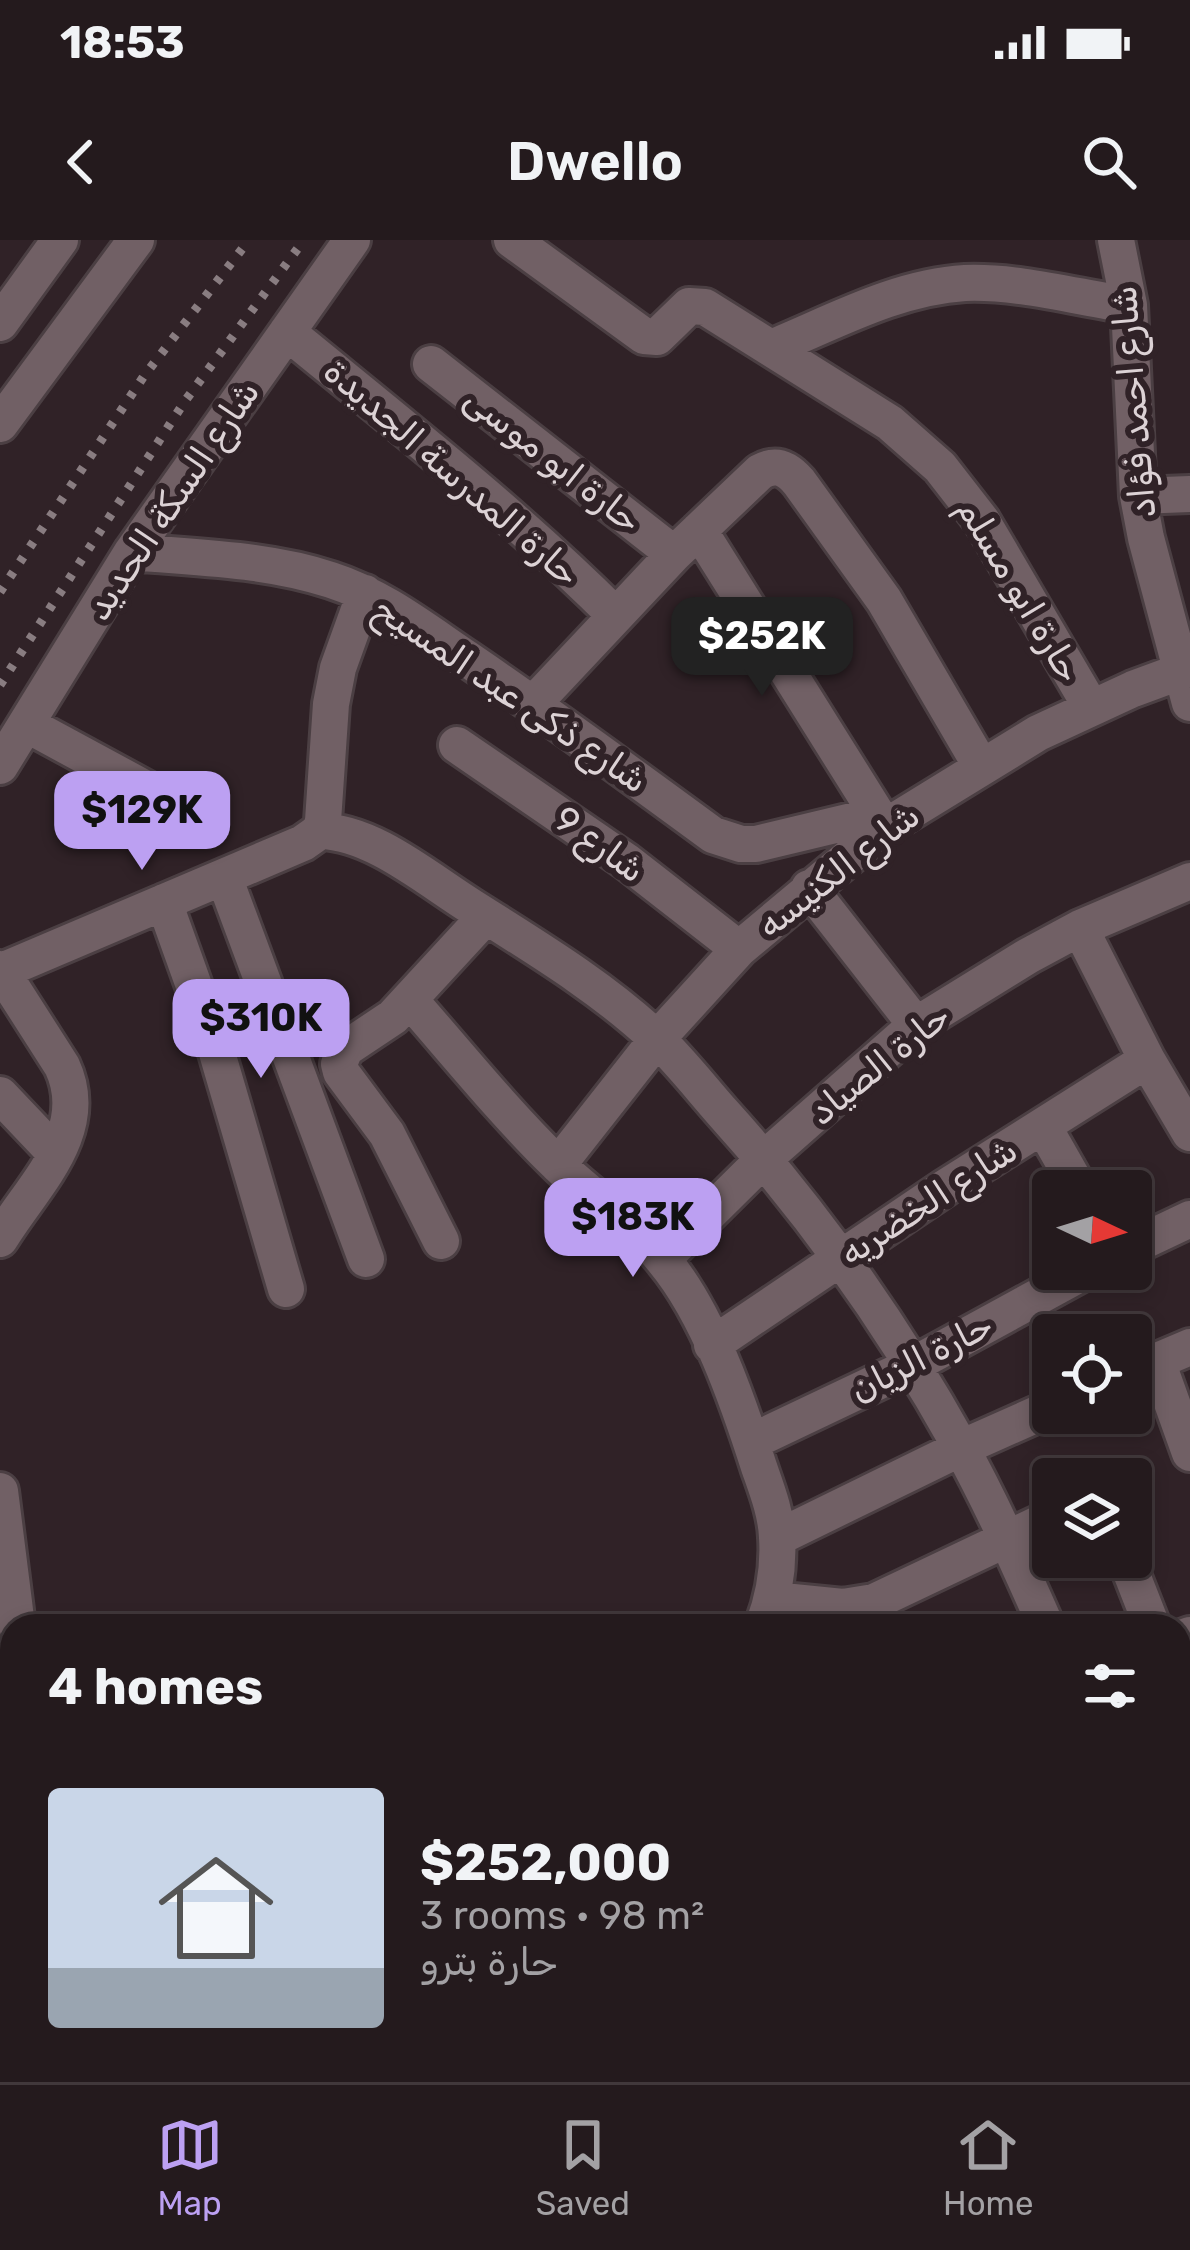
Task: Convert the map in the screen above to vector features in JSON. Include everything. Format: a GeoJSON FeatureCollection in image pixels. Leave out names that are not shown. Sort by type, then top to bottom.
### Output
{"type":"FeatureCollection","features":[{"type":"Feature","properties":{"kind":"street"},"geometry":{"type":"LineString","coordinates":[[0,322],[60,240]]}},
{"type":"Feature","properties":{"kind":"street"},"geometry":{"type":"LineString","coordinates":[[0,424],[136,240]]}},
{"type":"Feature","properties":{"kind":"street","name":"شارع السكة الحديد"},"geometry":{"type":"LineString","coordinates":[[0,766],[131,552],[352,240]]}},
{"type":"Feature","properties":{"kind":"street","name":"حارة ابو مسلم"},"geometry":{"type":"LineString","coordinates":[[512,240],[644,336],[657,337],[697,304],[890,422],[940,467],[982,521],[1091,707]]}},
{"type":"Feature","properties":{"kind":"street","name":"شارع احمد فؤاد"},"geometry":{"type":"LineString","coordinates":[[1116,240],[1129,305],[1138,496],[1188,680]]}},
{"type":"Feature","properties":{"kind":"street"},"geometry":{"type":"LineString","coordinates":[[773,347],[902,294],[933,287],[997,284],[1129,305]]}},
{"type":"Feature","properties":{"kind":"street","name":"حارة المدرسة الجديدة"},"geometry":{"type":"LineString","coordinates":[[287,332],[496,503],[615,616]]}},
{"type":"Feature","properties":{"kind":"street","name":"حارة ابو موسى"},"geometry":{"type":"LineString","coordinates":[[431,364],[686,542],[881,821]]}},
{"type":"Feature","properties":{"kind":"street"},"geometry":{"type":"LineString","coordinates":[[533,704],[686,542],[760,472],[777,466],[799,482],[884,600],[980,766]]}},
{"type":"Feature","properties":{"kind":"street"},"geometry":{"type":"LineString","coordinates":[[1138,496],[1190,494]]}},
{"type":"Feature","properties":{"kind":"street","name":"شارع ذكى عبد المسيح"},"geometry":{"type":"LineString","coordinates":[[131,552],[273,566],[364,593],[533,704],[726,841],[756,844],[881,821]]}},
{"type":"Feature","properties":{"kind":"street"},"geometry":{"type":"LineString","coordinates":[[0,1239],[64,1141],[72,1111],[68,1081],[1,970],[224,878],[304,843],[320,831],[331,704],[364,593]]}},
{"type":"Feature","properties":{"kind":"street","name":"شارع الكنيسه"},"geometry":{"type":"LineString","coordinates":[[558,1165],[657,1039],[739,949],[881,821],[1091,707],[1188,680]]}},
{"type":"Feature","properties":{"kind":"street"},"geometry":{"type":"LineString","coordinates":[[26,724],[194,815]]}},
{"type":"Feature","properties":{"kind":"street","name":"شارع 9"},"geometry":{"type":"LineString","coordinates":[[457,745],[626,861],[739,949]]}},
{"type":"Feature","properties":{"kind":"street"},"geometry":{"type":"LineString","coordinates":[[320,831],[367,841],[531,943],[657,1039],[764,1159],[913,1365],[961,1448],[1041,1614]]}},
{"type":"Feature","properties":{"kind":"street"},"geometry":{"type":"LineString","coordinates":[[224,878],[366,1259]]}},
{"type":"Feature","properties":{"kind":"street","name":"حارة الصياد"},"geometry":{"type":"LineString","coordinates":[[663,1259],[764,1159],[916,1025],[1080,928],[1190,881]]}},
{"type":"Feature","properties":{"kind":"street"},"geometry":{"type":"LineString","coordinates":[[809,888],[916,1025]]}},
{"type":"Feature","properties":{"kind":"street"},"geometry":{"type":"LineString","coordinates":[[164,902],[213,1039],[286,1289]]}},
{"type":"Feature","properties":{"kind":"street"},"geometry":{"type":"LineString","coordinates":[[441,1241],[387,1134],[341,1072],[341,1056],[410,1000],[485,916]]}},
{"type":"Feature","properties":{"kind":"street"},"geometry":{"type":"LineString","coordinates":[[1080,928],[1190,1133]]}},
{"type":"Feature","properties":{"kind":"street"},"geometry":{"type":"LineString","coordinates":[[410,1000],[558,1165],[663,1259],[684,1287],[751,1442],[775,1518],[768,1613],[874,1602],[1032,1527]]}},
{"type":"Feature","properties":{"kind":"street","name":"شارع الخضريه"},"geometry":{"type":"LineString","coordinates":[[712,1345],[946,1186],[1147,1060]]}},
{"type":"Feature","properties":{"kind":"street"},"geometry":{"type":"LineString","coordinates":[[0,1095],[56,1154]]}},
{"type":"Feature","properties":{"kind":"street"},"geometry":{"type":"LineString","coordinates":[[1043,1126],[1068,1170]]}},
{"type":"Feature","properties":{"kind":"street"},"geometry":{"type":"LineString","coordinates":[[1152,1237],[1190,1219]]}},
{"type":"Feature","properties":{"kind":"street","name":"حارة الزيان"},"geometry":{"type":"LineString","coordinates":[[751,1442],[913,1365],[1050,1290]]}},
{"type":"Feature","properties":{"kind":"street"},"geometry":{"type":"LineString","coordinates":[[1159,1360],[1190,1453]]}},
{"type":"Feature","properties":{"kind":"street"},"geometry":{"type":"LineString","coordinates":[[777,1538],[1032,1416]]}},
{"type":"Feature","properties":{"kind":"street"},"geometry":{"type":"LineString","coordinates":[[1,1497],[13,1614]]}},
{"type":"Feature","properties":{"kind":"street"},"geometry":{"type":"LineString","coordinates":[[1133,1578],[1147,1614]]}},
{"type":"Feature","properties":{"kind":"railway"},"geometry":{"type":"LineString","coordinates":[[0,592],[144,376],[249,240]]}},
{"type":"Feature","properties":{"kind":"railway"},"geometry":{"type":"LineString","coordinates":[[0,685],[185,401],[304,240]]}}]}
